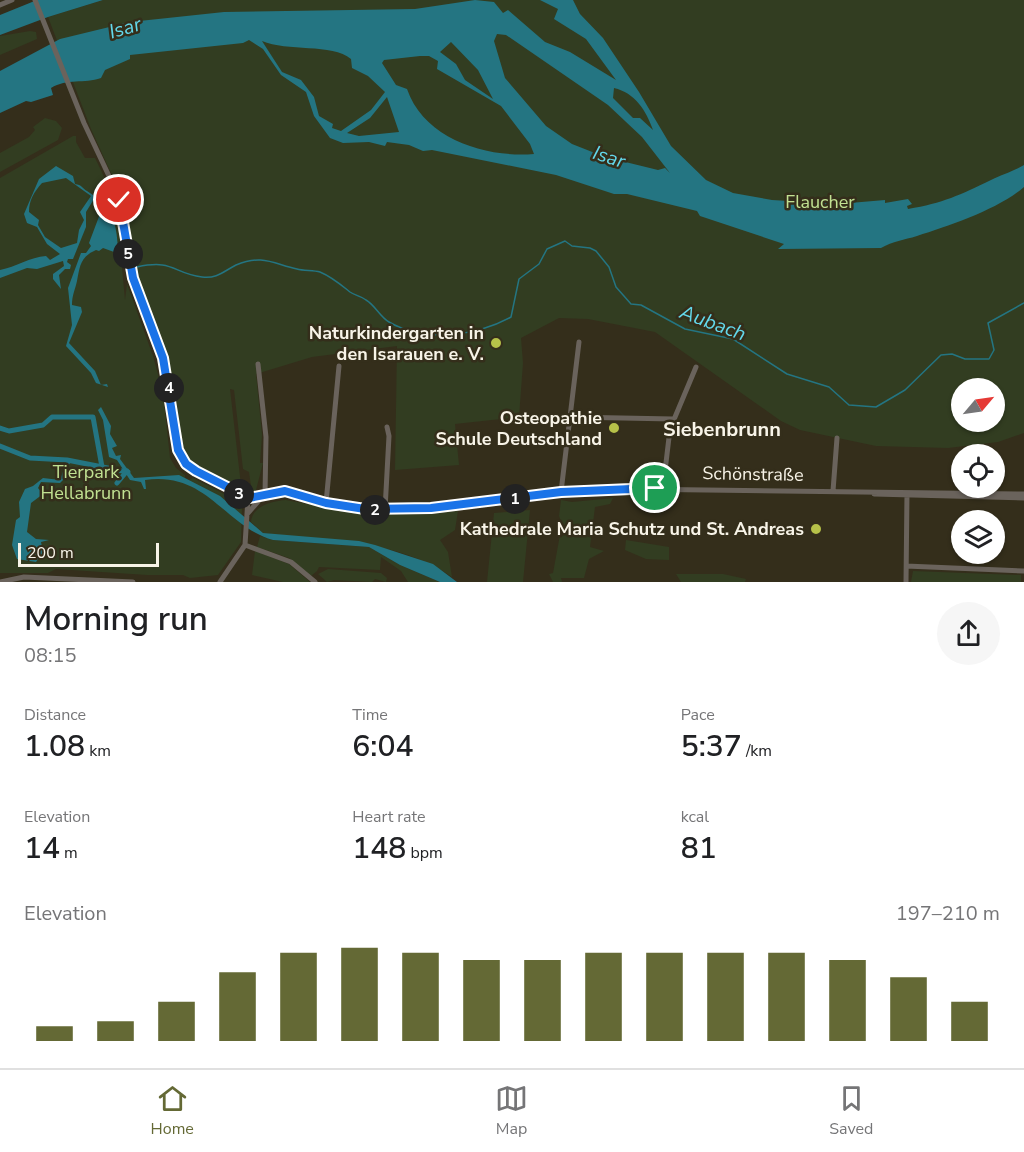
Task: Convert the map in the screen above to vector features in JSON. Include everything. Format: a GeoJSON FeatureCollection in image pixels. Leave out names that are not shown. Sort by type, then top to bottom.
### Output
{"type":"FeatureCollection","features":[{"type":"Feature","properties":{"kind":"street"},"geometry":{"type":"LineString","coordinates":[[0,4],[12,0]]}},
{"type":"Feature","properties":{"kind":"street"},"geometry":{"type":"LineString","coordinates":[[35,0],[84,123],[119,200],[133,278],[163,358],[179,455],[189,467],[248,498],[245,545],[220,582]]}},
{"type":"Feature","properties":{"kind":"street"},"geometry":{"type":"LineString","coordinates":[[561,492],[579,342]]}},
{"type":"Feature","properties":{"kind":"street"},"geometry":{"type":"LineString","coordinates":[[247,516],[265,495],[266,437],[258,364]]}},
{"type":"Feature","properties":{"kind":"street"},"geometry":{"type":"LineString","coordinates":[[326,503],[339,366]]}},
{"type":"Feature","properties":{"kind":"street"},"geometry":{"type":"LineString","coordinates":[[663,488],[673,419],[696,367]]}},
{"type":"Feature","properties":{"kind":"street"},"geometry":{"type":"LineString","coordinates":[[571,417],[667,417],[673,419]]}},
{"type":"Feature","properties":{"kind":"street"},"geometry":{"type":"LineString","coordinates":[[385,510],[389,436],[387,427]]}},
{"type":"Feature","properties":{"kind":"street"},"geometry":{"type":"LineString","coordinates":[[833,491],[837,438]]}},
{"type":"Feature","properties":{"kind":"street","name":"Schönstraße"},"geometry":{"type":"LineString","coordinates":[[248,498],[285,491],[326,503],[385,510],[464,505],[561,492],[663,488],[866,492],[881,496],[1024,494]]}},
{"type":"Feature","properties":{"kind":"street"},"geometry":{"type":"LineString","coordinates":[[906,582],[907,494]]}},
{"type":"Feature","properties":{"kind":"street","name":"Schönstraße"},"geometry":{"type":"LineString","coordinates":[[907,494],[1024,498]]}},
{"type":"Feature","properties":{"kind":"street"},"geometry":{"type":"LineString","coordinates":[[245,545],[291,562],[314,582]]}},
{"type":"Feature","properties":{"kind":"street"},"geometry":{"type":"LineString","coordinates":[[906,566],[1024,571]]}},
{"type":"Feature","properties":{"kind":"street"},"geometry":{"type":"LineString","coordinates":[[0,582],[24,577],[133,582]]}},
{"type":"Feature","properties":{"kind":"green space","name":"Flaucher"},"geometry":{"type":"Polygon","coordinates":[[[103,0],[1024,0],[1024,433],[998,442],[951,444],[951,448],[948,448],[876,446],[800,430],[781,421],[655,332],[588,319],[559,318],[521,338],[523,363],[519,417],[455,424],[459,465],[395,470],[397,346],[312,357],[256,374],[262,435],[260,463],[263,463],[256,490],[253,492],[247,489],[251,486],[249,472],[243,469],[234,390],[230,389],[241,485],[238,488],[193,464],[182,448],[165,350],[136,276],[126,206],[91,129],[48,17],[103,0]]]}},
{"type":"Feature","properties":{"kind":"green space"},"geometry":{"type":"Polygon","coordinates":[[[36,32],[37,39],[0,55],[0,36],[36,32]]]}},
{"type":"Feature","properties":{"kind":"green space"},"geometry":{"type":"Polygon","coordinates":[[[45,118],[56,121],[62,128],[58,140],[0,172],[0,153],[29,137],[35,130],[33,127],[45,118]]]}},
{"type":"Feature","properties":{"kind":"green space","name":"Tierpark Hellabrunn"},"geometry":{"type":"Polygon","coordinates":[[[76,136],[76,142],[85,158],[95,158],[114,204],[124,253],[121,257],[125,300],[127,284],[153,356],[163,393],[170,458],[185,478],[189,480],[193,478],[238,501],[242,507],[241,542],[218,575],[190,578],[183,575],[56,569],[48,573],[0,573],[0,178],[76,136]]]}},
{"type":"Feature","properties":{"kind":"green space"},"geometry":{"type":"Polygon","coordinates":[[[613,498],[610,504],[595,507],[590,547],[604,551],[589,559],[584,578],[561,578],[562,582],[553,582],[549,574],[553,573],[562,524],[559,516],[561,500],[572,502],[613,498]]]}},
{"type":"Feature","properties":{"kind":"green space"},"geometry":{"type":"Polygon","coordinates":[[[286,500],[366,515],[458,511],[455,530],[440,540],[448,552],[452,577],[408,555],[385,548],[336,540],[263,533],[251,522],[259,508],[269,503],[286,500]]]}},
{"type":"Feature","properties":{"kind":"green space"},"geometry":{"type":"Polygon","coordinates":[[[530,510],[523,582],[487,582],[494,513],[530,510]]]}},
{"type":"Feature","properties":{"kind":"green space"},"geometry":{"type":"Polygon","coordinates":[[[260,536],[273,540],[369,547],[400,565],[440,582],[408,582],[401,571],[381,557],[380,570],[319,567],[311,576],[289,558],[257,547],[260,536]]]}},
{"type":"Feature","properties":{"kind":"green space"},"geometry":{"type":"Polygon","coordinates":[[[626,540],[669,547],[669,560],[646,559],[625,550],[626,540]]]}},
{"type":"Feature","properties":{"kind":"green space"},"geometry":{"type":"Polygon","coordinates":[[[255,551],[289,564],[310,582],[283,582],[252,575],[255,551]]]}},
{"type":"Feature","properties":{"kind":"green space"},"geometry":{"type":"Polygon","coordinates":[[[328,569],[381,573],[387,578],[386,582],[375,579],[372,582],[334,580],[327,582],[318,574],[328,569]]]}},
{"type":"Feature","properties":{"kind":"green space"},"geometry":{"type":"Polygon","coordinates":[[[913,571],[1021,575],[1021,582],[911,582],[913,571]]]}},
{"type":"Feature","properties":{"kind":"green space"},"geometry":{"type":"Polygon","coordinates":[[[676,574],[723,574],[746,579],[745,582],[681,582],[676,574]]]}},
{"type":"Feature","properties":{"kind":"water"},"geometry":{"type":"Polygon","coordinates":[[[37,0],[103,0],[0,35],[0,15],[37,0]]]}},
{"type":"Feature","properties":{"kind":"water","name":"Isar"},"geometry":{"type":"Polygon","coordinates":[[[475,0],[494,2],[503,13],[508,10],[545,42],[570,52],[616,80],[586,39],[554,19],[558,9],[540,0],[573,0],[580,14],[603,38],[671,146],[706,180],[733,193],[772,200],[838,204],[885,200],[885,203],[908,199],[912,204],[907,206],[908,209],[951,198],[1024,165],[1024,187],[1001,203],[973,216],[881,248],[778,249],[784,244],[700,216],[697,211],[627,194],[614,194],[556,175],[432,150],[423,151],[409,145],[387,142],[385,146],[369,142],[343,143],[330,138],[314,116],[306,92],[281,75],[263,49],[249,40],[243,43],[130,55],[130,59],[105,70],[101,78],[57,85],[51,88],[53,95],[31,102],[26,101],[0,113],[0,71],[60,39],[130,22],[224,12],[415,9],[475,0]],[[497,34],[494,41],[505,78],[546,126],[572,144],[605,157],[658,170],[665,168],[670,173],[642,137],[608,105],[506,35],[497,34]],[[262,41],[282,72],[301,80],[314,97],[319,116],[333,124],[332,128],[341,131],[371,110],[385,92],[368,76],[352,68],[351,59],[343,54],[262,41]],[[451,42],[440,52],[456,64],[465,80],[493,99],[478,70],[451,42]],[[429,56],[384,60],[382,63],[396,85],[407,89],[415,106],[427,121],[442,133],[459,142],[496,153],[534,154],[530,144],[501,106],[437,69],[438,61],[429,56]],[[614,88],[613,98],[633,118],[640,118],[653,130],[639,103],[628,94],[614,88]],[[387,97],[370,118],[347,133],[359,136],[399,132],[387,97]]]}},
{"type":"Feature","properties":{"kind":"water"},"geometry":{"type":"Polygon","coordinates":[[[56,166],[73,176],[75,184],[102,202],[114,221],[118,248],[114,252],[103,248],[96,250],[84,259],[80,266],[72,301],[72,305],[81,307],[82,312],[69,343],[95,371],[101,385],[96,383],[91,373],[66,346],[72,325],[68,288],[81,253],[86,253],[91,246],[89,243],[103,206],[94,199],[86,212],[86,227],[73,259],[68,259],[67,262],[71,265],[70,269],[65,269],[59,275],[61,289],[53,279],[53,274],[64,266],[63,261],[37,269],[27,268],[0,278],[0,270],[40,257],[46,256],[50,260],[60,254],[47,244],[37,227],[27,223],[24,214],[39,179],[56,166]],[[66,178],[42,183],[32,196],[29,212],[39,220],[38,225],[45,237],[61,248],[77,243],[79,230],[84,220],[80,212],[91,196],[66,178]]]}},
{"type":"Feature","properties":{"kind":"water"},"geometry":{"type":"Polygon","coordinates":[[[101,407],[111,426],[110,434],[117,446],[112,448],[116,456],[121,455],[120,459],[134,478],[179,475],[220,496],[263,533],[359,541],[375,545],[433,564],[457,582],[440,582],[400,565],[369,547],[273,540],[256,533],[200,491],[184,484],[166,479],[145,480],[146,489],[144,489],[141,482],[130,480],[117,460],[109,457],[103,420],[98,410],[101,407]]]}},
{"type":"Feature","properties":{"kind":"water"},"geometry":{"type":"Polygon","coordinates":[[[67,460],[72,461],[64,470],[63,480],[60,483],[41,482],[38,488],[43,494],[31,503],[27,532],[36,539],[49,540],[41,542],[43,552],[36,562],[17,559],[12,545],[16,520],[20,517],[19,502],[25,489],[43,478],[60,480],[67,460]]]}},
{"type":"Feature","properties":{"kind":"waterway","name":"Aubach"},"geometry":{"type":"LineString","coordinates":[[137,267],[159,265],[207,277],[216,276],[245,262],[261,260],[300,270],[317,271],[362,297],[389,322],[403,329],[434,335],[482,329],[511,317],[519,279],[539,264],[547,249],[565,241],[572,246],[596,251],[609,267],[616,287],[631,304],[641,305],[685,329],[733,339],[787,374],[829,387],[849,405],[876,407],[905,390],[941,355],[952,354],[965,359],[989,359],[994,350],[988,323],[1024,303]]}},
{"type":"Feature","properties":{"kind":"waterway","name":"Aubach"},"geometry":{"type":"LineString","coordinates":[[0,428],[9,431],[43,425],[52,417],[93,417],[102,467]]}},
{"type":"Feature","properties":{"kind":"waterway"},"geometry":{"type":"LineString","coordinates":[[0,446],[30,458],[67,460],[128,472]]}},
{"type":"Feature","properties":{"kind":"waterway"},"geometry":{"type":"LineString","coordinates":[[117,483],[127,471]]}},
{"type":"Feature","properties":{"kind":"place","name":"Naturkindergarten in den Isarauen e. V."},"geometry":{"type":"Point","coordinates":[496,343]}},
{"type":"Feature","properties":{"kind":"place","name":"Osteopathie Schule Deutschland"},"geometry":{"type":"Point","coordinates":[614,428]}},
{"type":"Feature","properties":{"kind":"place","name":"Kathedrale Maria Schutz und St. Andreas"},"geometry":{"type":"Point","coordinates":[816,529]}},
{"type":"Feature","properties":{"kind":"district","name":"Siebenbrunn"},"geometry":{"type":"Point","coordinates":[722,429]}},
{"type":"Feature","properties":{"kind":"route"},"geometry":{"type":"LineString","coordinates":[[119,200],[133,278],[163,358],[176,445],[181,458],[196,471],[249,498],[285,491],[326,503],[365,509],[431,508],[561,492],[655,488]]}}]}
